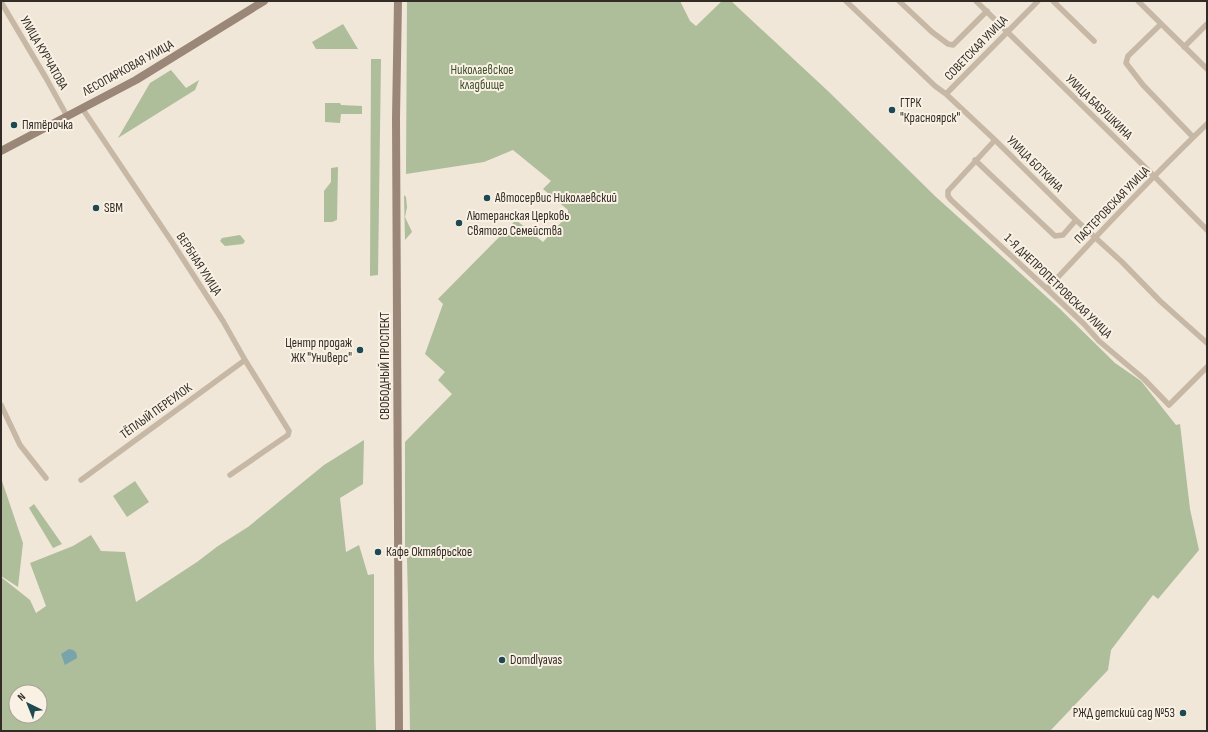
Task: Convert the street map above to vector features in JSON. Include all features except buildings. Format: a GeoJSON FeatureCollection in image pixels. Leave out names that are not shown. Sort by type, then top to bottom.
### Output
{"type":"FeatureCollection","features":[{"type":"Feature","properties":{"kind":"main road","name":"ЛЕСОПАРКОВАЯ УЛИЦА"},"geometry":{"type":"LineString","coordinates":[[1,151],[156,68],[264,1]]}},
{"type":"Feature","properties":{"kind":"main road","name":"СВОБОДНЫЙ ПРОСПЕКТ"},"geometry":{"type":"LineString","coordinates":[[398,1],[396,118],[397,603],[399,731]]}},
{"type":"Feature","properties":{"kind":"street","name":"УЛИЦА БОТКИНА"},"geometry":{"type":"LineString","coordinates":[[846,1],[935,86],[946,94],[995,140],[1076,220],[1207,343]]}},
{"type":"Feature","properties":{"kind":"street"},"geometry":{"type":"LineString","coordinates":[[898,1],[932,32],[951,45],[955,43],[986,12]]}},
{"type":"Feature","properties":{"kind":"street","name":"УЛИЦА БАБУШКИНА"},"geometry":{"type":"LineString","coordinates":[[976,1],[1207,230]]}},
{"type":"Feature","properties":{"kind":"street","name":"СОВЕТСКАЯ УЛИЦА"},"geometry":{"type":"LineString","coordinates":[[946,94],[1038,1]]}},
{"type":"Feature","properties":{"kind":"street"},"geometry":{"type":"LineString","coordinates":[[1053,1],[1094,41]]}},
{"type":"Feature","properties":{"kind":"street","name":"УЛИЦА КУРЧАТОВА"},"geometry":{"type":"LineString","coordinates":[[1,2],[46,78],[66,116]]}},
{"type":"Feature","properties":{"kind":"street"},"geometry":{"type":"LineString","coordinates":[[1140,2],[1207,69]]}},
{"type":"Feature","properties":{"kind":"street"},"geometry":{"type":"LineString","coordinates":[[1161,24],[1128,56],[1126,63],[1143,85],[1193,137]]}},
{"type":"Feature","properties":{"kind":"street"},"geometry":{"type":"LineString","coordinates":[[1184,47],[1207,24]]}},
{"type":"Feature","properties":{"kind":"street","name":"ВЕРБНАЯ УЛИЦА"},"geometry":{"type":"LineString","coordinates":[[82,108],[215,308],[240,350],[244,360],[289,431],[288,436],[230,475]]}},
{"type":"Feature","properties":{"kind":"street","name":"ПАСТЕРОВСКАЯ УЛИЦА"},"geometry":{"type":"LineString","coordinates":[[1048,289],[1095,237],[1207,124]]}},
{"type":"Feature","properties":{"kind":"street","name":"1-Я ДНЕПРОПЕТРОВСКАЯ УЛИЦА"},"geometry":{"type":"LineString","coordinates":[[995,140],[948,191],[948,196],[951,200],[1048,289],[1099,341],[1144,379],[1169,405],[1207,367]]}},
{"type":"Feature","properties":{"kind":"street"},"geometry":{"type":"LineString","coordinates":[[975,160],[1055,236],[1063,234],[1076,220]]}},
{"type":"Feature","properties":{"kind":"street","name":"ТЁПЛЫЙ ПЕРЕУЛОК"},"geometry":{"type":"LineString","coordinates":[[81,480],[244,360]]}},
{"type":"Feature","properties":{"kind":"street"},"geometry":{"type":"LineString","coordinates":[[1,405],[20,445],[46,478]]}},
{"type":"Feature","properties":{"kind":"green space","name":"Николаевское кладбище"},"geometry":{"type":"Polygon","coordinates":[[[407,1],[680,1],[690,21],[696,26],[722,1],[731,1],[829,92],[936,197],[1059,308],[1115,363],[1141,381],[1176,425],[1180,424],[1190,509],[1199,550],[1158,599],[1153,595],[1111,650],[1108,670],[1050,731],[410,731],[407,559],[405,552],[405,442],[452,394],[438,380],[445,372],[425,354],[443,304],[438,299],[516,220],[543,242],[568,215],[568,210],[543,189],[551,181],[513,150],[484,162],[406,174],[407,1]]]}},
{"type":"Feature","properties":{"kind":"green space"},"geometry":{"type":"Polygon","coordinates":[[[343,24],[358,49],[316,49],[312,42],[343,24]]]}},
{"type":"Feature","properties":{"kind":"green space"},"geometry":{"type":"Polygon","coordinates":[[[371,59],[381,59],[378,275],[370,276],[371,59]]]}},
{"type":"Feature","properties":{"kind":"green space"},"geometry":{"type":"Polygon","coordinates":[[[171,70],[186,88],[199,80],[195,90],[118,138],[150,83],[171,70]]]}},
{"type":"Feature","properties":{"kind":"green space"},"geometry":{"type":"Polygon","coordinates":[[[325,103],[340,103],[341,105],[362,106],[362,114],[341,114],[340,123],[325,122],[325,103]]]}},
{"type":"Feature","properties":{"kind":"green space"},"geometry":{"type":"Polygon","coordinates":[[[338,167],[337,220],[332,222],[324,222],[324,191],[331,182],[331,168],[338,167]]]}},
{"type":"Feature","properties":{"kind":"green space"},"geometry":{"type":"Polygon","coordinates":[[[404,195],[406,197],[407,207],[405,217],[412,232],[405,240],[404,195]]]}},
{"type":"Feature","properties":{"kind":"green space"},"geometry":{"type":"Polygon","coordinates":[[[240,235],[245,241],[243,244],[225,246],[220,241],[222,238],[240,235]]]}},
{"type":"Feature","properties":{"kind":"green space"},"geometry":{"type":"Polygon","coordinates":[[[364,440],[363,484],[340,498],[346,552],[359,545],[368,575],[374,574],[376,731],[1,731],[1,577],[30,600],[36,613],[46,606],[30,563],[73,546],[91,535],[101,551],[125,552],[136,602],[248,527],[324,465],[364,440]]]}},
{"type":"Feature","properties":{"kind":"green space"},"geometry":{"type":"Polygon","coordinates":[[[1,478],[23,543],[18,587],[1,576],[1,478]]]}},
{"type":"Feature","properties":{"kind":"green space"},"geometry":{"type":"Polygon","coordinates":[[[135,481],[149,502],[127,517],[113,496],[135,481]]]}},
{"type":"Feature","properties":{"kind":"green space"},"geometry":{"type":"Polygon","coordinates":[[[34,504],[62,544],[53,548],[29,508],[34,504]]]}},
{"type":"Feature","properties":{"kind":"water"},"geometry":{"type":"Polygon","coordinates":[[[69,649],[73,650],[77,654],[77,658],[65,665],[61,654],[69,649]]]}},
{"type":"Feature","properties":{"kind":"place","name":"ГТРК \"Красноярск\""},"geometry":{"type":"Point","coordinates":[892,110]}},
{"type":"Feature","properties":{"kind":"place","name":"Пятёрочка"},"geometry":{"type":"Point","coordinates":[14,125]}},
{"type":"Feature","properties":{"kind":"place","name":"Автосервис Николаевский"},"geometry":{"type":"Point","coordinates":[487,198]}},
{"type":"Feature","properties":{"kind":"place","name":"SBM"},"geometry":{"type":"Point","coordinates":[96,208]}},
{"type":"Feature","properties":{"kind":"place","name":"Лютеранская Церковь Святого Семейства"},"geometry":{"type":"Point","coordinates":[459,223]}},
{"type":"Feature","properties":{"kind":"place","name":"Центр продаж ЖК \"Универс\""},"geometry":{"type":"Point","coordinates":[360,350]}},
{"type":"Feature","properties":{"kind":"place","name":"Кафе Октябрьское"},"geometry":{"type":"Point","coordinates":[378,552]}},
{"type":"Feature","properties":{"kind":"place","name":"Domdlyavas"},"geometry":{"type":"Point","coordinates":[502,660]}},
{"type":"Feature","properties":{"kind":"place","name":"РЖД детский сад №53"},"geometry":{"type":"Point","coordinates":[1183,713]}}]}
